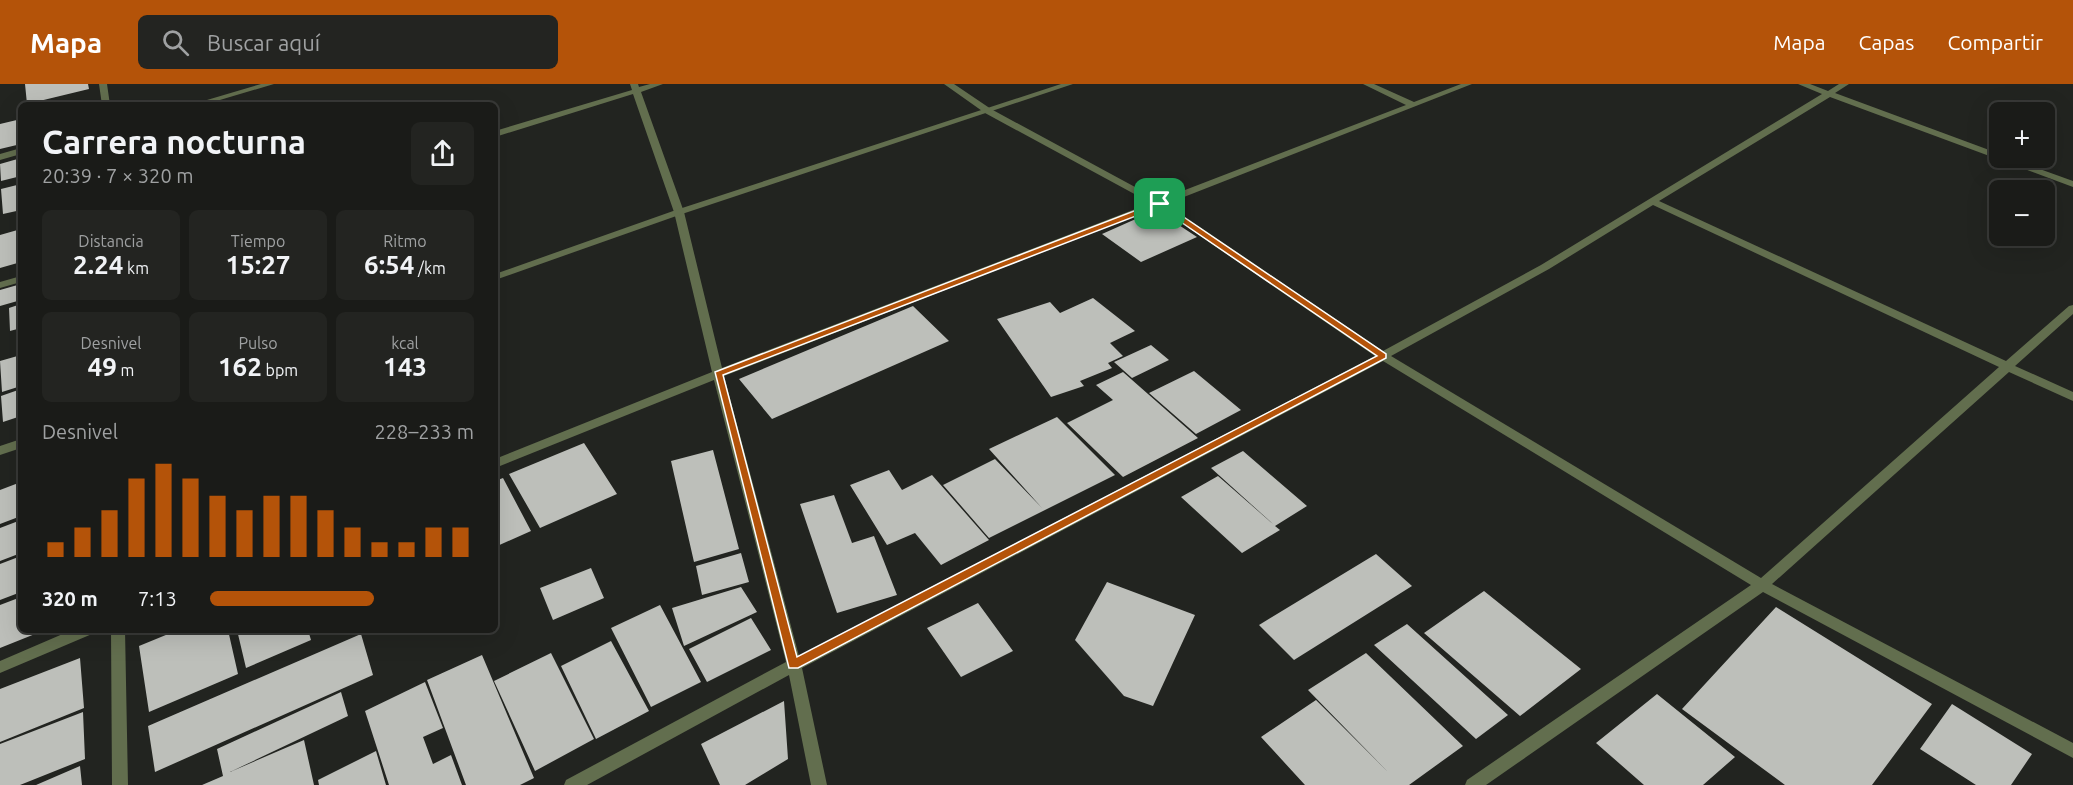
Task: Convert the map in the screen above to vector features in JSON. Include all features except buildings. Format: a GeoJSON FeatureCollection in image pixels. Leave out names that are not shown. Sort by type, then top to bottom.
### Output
{"type":"FeatureCollection","features":[{"type":"Feature","properties":{"kind":"street"},"geometry":{"type":"LineString","coordinates":[[103,84],[106,102]]}},
{"type":"Feature","properties":{"kind":"street"},"geometry":{"type":"LineString","coordinates":[[205,102],[270,84]]}},
{"type":"Feature","properties":{"kind":"street"},"geometry":{"type":"LineString","coordinates":[[498,133],[635,87],[658,84]]}},
{"type":"Feature","properties":{"kind":"street"},"geometry":{"type":"LineString","coordinates":[[948,84],[988,111],[1160,204],[1383,356],[1762,585],[2073,751]]}},
{"type":"Feature","properties":{"kind":"street"},"geometry":{"type":"LineString","coordinates":[[498,276],[679,212],[1069,84]]}},
{"type":"Feature","properties":{"kind":"street"},"geometry":{"type":"LineString","coordinates":[[1367,84],[1413,105]]}},
{"type":"Feature","properties":{"kind":"street"},"geometry":{"type":"LineString","coordinates":[[498,463],[718,374],[1468,84]]}},
{"type":"Feature","properties":{"kind":"street"},"geometry":{"type":"LineString","coordinates":[[1802,84],[1989,153]]}},
{"type":"Feature","properties":{"kind":"street"},"geometry":{"type":"LineString","coordinates":[[572,785],[794,665],[1383,356],[1545,267],[1845,84]]}},
{"type":"Feature","properties":{"kind":"street"},"geometry":{"type":"LineString","coordinates":[[635,87],[679,212],[718,374],[794,665],[819,785]]}},
{"type":"Feature","properties":{"kind":"street"},"geometry":{"type":"LineString","coordinates":[[0,157],[18,153]]}},
{"type":"Feature","properties":{"kind":"street"},"geometry":{"type":"LineString","coordinates":[[2030,168],[2073,184]]}},
{"type":"Feature","properties":{"kind":"street"},"geometry":{"type":"LineString","coordinates":[[1652,201],[2073,397]]}},
{"type":"Feature","properties":{"kind":"street"},"geometry":{"type":"LineString","coordinates":[[0,285],[18,280]]}},
{"type":"Feature","properties":{"kind":"street"},"geometry":{"type":"LineString","coordinates":[[1473,785],[1762,585],[2073,308]]}},
{"type":"Feature","properties":{"kind":"street"},"geometry":{"type":"LineString","coordinates":[[0,451],[18,444]]}},
{"type":"Feature","properties":{"kind":"street"},"geometry":{"type":"LineString","coordinates":[[0,667],[80,633]]}},
{"type":"Feature","properties":{"kind":"street"},"geometry":{"type":"LineString","coordinates":[[118,633],[120,785]]}},
{"type":"Feature","properties":{"kind":"route"},"geometry":{"type":"LineString","coordinates":[[1160,204],[1383,356],[794,665],[718,374],[1160,204]]}}]}
